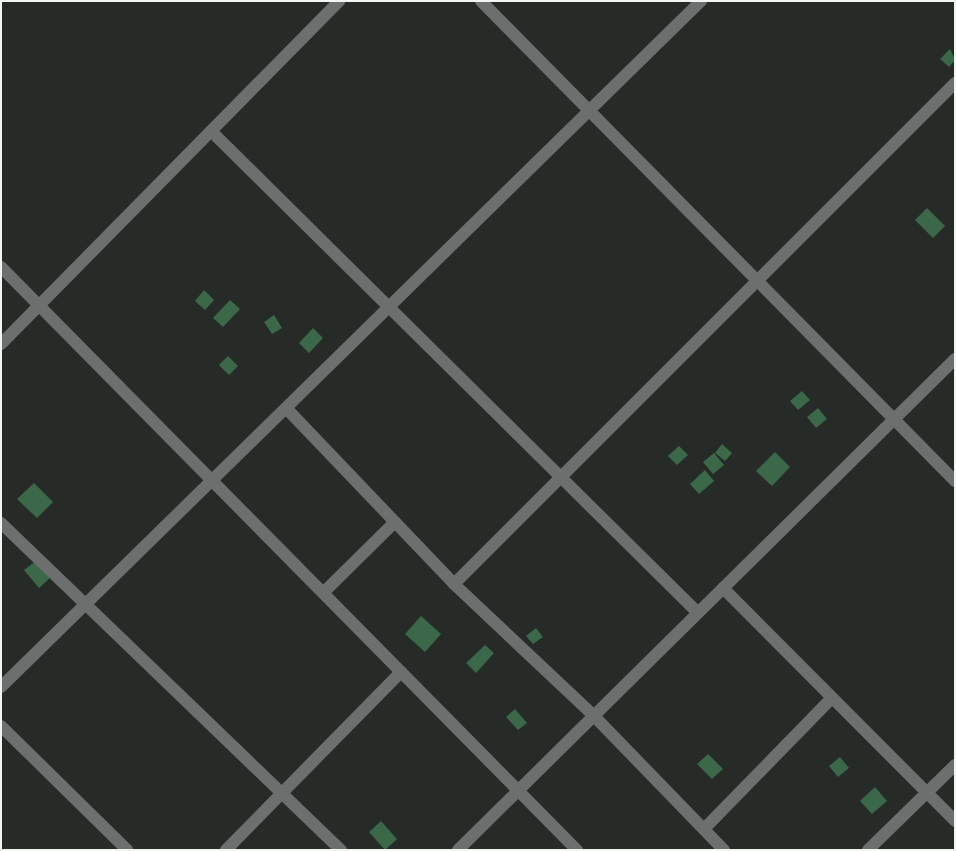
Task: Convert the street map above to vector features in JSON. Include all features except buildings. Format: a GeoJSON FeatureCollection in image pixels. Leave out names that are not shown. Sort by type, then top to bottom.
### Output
{"type":"FeatureCollection","features":[{"type":"Feature","properties":{"kind":"street"},"geometry":{"type":"LineString","coordinates":[[1,344],[340,1]]}},
{"type":"Feature","properties":{"kind":"street"},"geometry":{"type":"LineString","coordinates":[[481,1],[955,481]]}},
{"type":"Feature","properties":{"kind":"street"},"geometry":{"type":"LineString","coordinates":[[1,687],[86,606],[700,1]]}},
{"type":"Feature","properties":{"kind":"street"},"geometry":{"type":"LineString","coordinates":[[454,584],[955,83]]}},
{"type":"Feature","properties":{"kind":"street"},"geometry":{"type":"LineString","coordinates":[[212,131],[697,612]]}},
{"type":"Feature","properties":{"kind":"street"},"geometry":{"type":"LineString","coordinates":[[1,266],[576,850]]}},
{"type":"Feature","properties":{"kind":"street"},"geometry":{"type":"LineString","coordinates":[[458,850],[955,359]]}},
{"type":"Feature","properties":{"kind":"street"},"geometry":{"type":"LineString","coordinates":[[286,408],[454,584],[594,716],[724,850]]}},
{"type":"Feature","properties":{"kind":"street"},"geometry":{"type":"LineString","coordinates":[[323,593],[395,522]]}},
{"type":"Feature","properties":{"kind":"street"},"geometry":{"type":"LineString","coordinates":[[1,523],[341,850]]}},
{"type":"Feature","properties":{"kind":"street"},"geometry":{"type":"LineString","coordinates":[[722,588],[955,821]]}},
{"type":"Feature","properties":{"kind":"street"},"geometry":{"type":"LineString","coordinates":[[226,850],[401,672]]}},
{"type":"Feature","properties":{"kind":"street"},"geometry":{"type":"LineString","coordinates":[[704,829],[832,698]]}},
{"type":"Feature","properties":{"kind":"street"},"geometry":{"type":"LineString","coordinates":[[1,726],[127,850]]}},
{"type":"Feature","properties":{"kind":"street"},"geometry":{"type":"LineString","coordinates":[[868,850],[955,765]]}}]}
